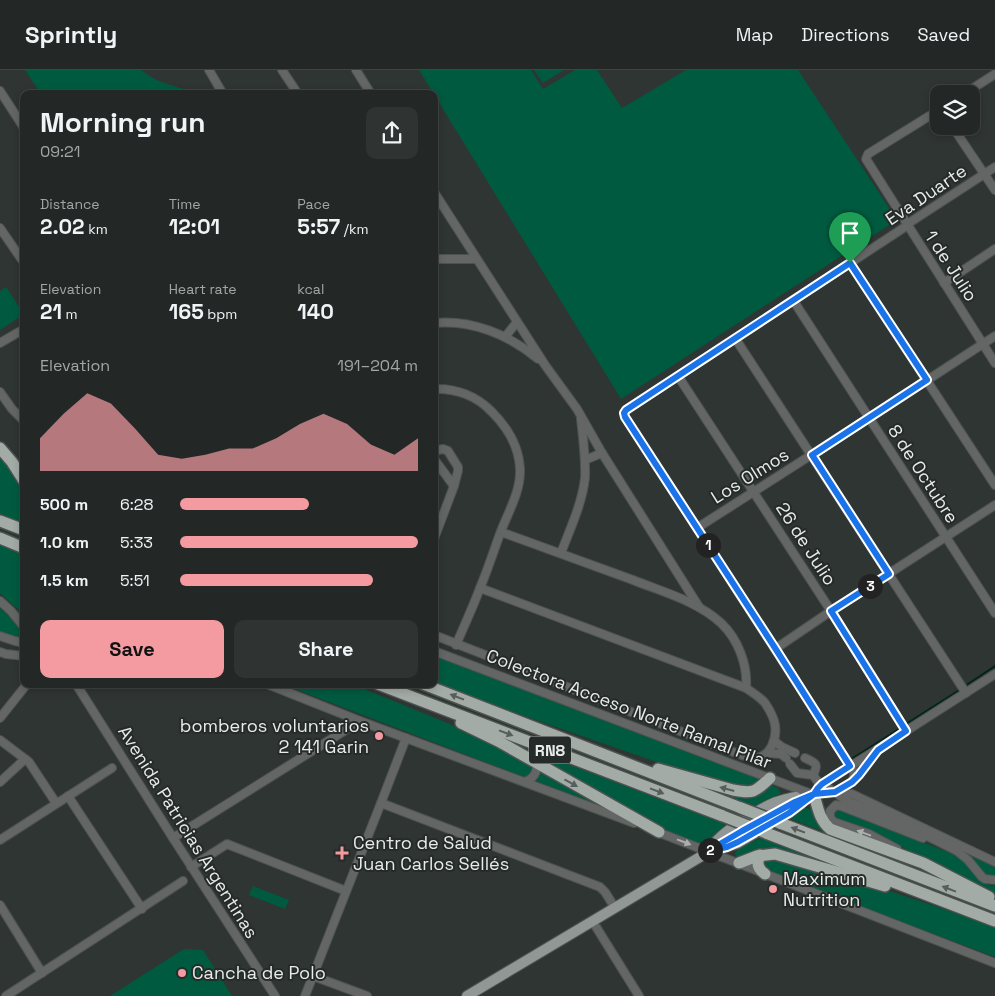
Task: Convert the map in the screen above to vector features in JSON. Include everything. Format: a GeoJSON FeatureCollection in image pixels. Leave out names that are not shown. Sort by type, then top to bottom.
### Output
{"type":"FeatureCollection","features":[{"type":"Feature","properties":{"kind":"highway"},"geometry":{"type":"LineString","coordinates":[[0,447],[20,475]]}},
{"type":"Feature","properties":{"kind":"highway"},"geometry":{"type":"LineString","coordinates":[[0,521],[20,528]]}},
{"type":"Feature","properties":{"kind":"highway"},"geometry":{"type":"LineString","coordinates":[[0,538],[20,546]]}},
{"type":"Feature","properties":{"kind":"highway"},"geometry":{"type":"LineString","coordinates":[[379,688],[480,732],[659,832]]}},
{"type":"Feature","properties":{"kind":"highway","name":"RN8"},"geometry":{"type":"LineString","coordinates":[[388,688],[995,921]]}},
{"type":"Feature","properties":{"kind":"highway","name":"RN8"},"geometry":{"type":"LineString","coordinates":[[433,688],[995,906]]}},
{"type":"Feature","properties":{"kind":"highway"},"geometry":{"type":"LineString","coordinates":[[584,747],[733,790],[752,792],[770,778]]}},
{"type":"Feature","properties":{"kind":"highway"},"geometry":{"type":"LineString","coordinates":[[814,794],[820,817],[830,829],[923,863],[995,900]]}},
{"type":"Feature","properties":{"kind":"highway"},"geometry":{"type":"LineString","coordinates":[[738,863],[760,855],[775,854],[956,906]]}},
{"type":"Feature","properties":{"kind":"highway"},"geometry":{"type":"LineString","coordinates":[[760,855],[757,863],[758,867],[765,874]]}},
{"type":"Feature","properties":{"kind":"main road"},"geometry":{"type":"LineString","coordinates":[[467,996],[742,831],[795,802],[814,794]]}},
{"type":"Feature","properties":{"kind":"street"},"geometry":{"type":"LineString","coordinates":[[209,70],[222,90]]}},
{"type":"Feature","properties":{"kind":"street"},"geometry":{"type":"LineString","coordinates":[[282,70],[295,90]]}},
{"type":"Feature","properties":{"kind":"street"},"geometry":{"type":"LineString","coordinates":[[356,70],[368,90]]}},
{"type":"Feature","properties":{"kind":"street"},"geometry":{"type":"LineString","coordinates":[[978,85],[995,74]]}},
{"type":"Feature","properties":{"kind":"street"},"geometry":{"type":"LineString","coordinates":[[0,91],[20,122]]}},
{"type":"Feature","properties":{"kind":"street","name":"1 de Julio"},"geometry":{"type":"LineString","coordinates":[[930,116],[868,154],[866,159],[995,363]]}},
{"type":"Feature","properties":{"kind":"street"},"geometry":{"type":"LineString","coordinates":[[958,135],[995,190]]}},
{"type":"Feature","properties":{"kind":"street","name":"Eva Duarte"},"geometry":{"type":"LineString","coordinates":[[697,528],[625,417],[624,413],[626,410],[995,167]]}},
{"type":"Feature","properties":{"kind":"street"},"geometry":{"type":"LineString","coordinates":[[438,198],[516,322],[580,415],[699,607]]}},
{"type":"Feature","properties":{"kind":"street"},"geometry":{"type":"LineString","coordinates":[[0,228],[20,257]]}},
{"type":"Feature","properties":{"kind":"street"},"geometry":{"type":"LineString","coordinates":[[944,283],[995,249]]}},
{"type":"Feature","properties":{"kind":"street"},"geometry":{"type":"LineString","coordinates":[[438,258],[476,259]]}},
{"type":"Feature","properties":{"kind":"street"},"geometry":{"type":"LineString","coordinates":[[850,263],[995,485]]}},
{"type":"Feature","properties":{"kind":"street","name":"8 de Octubre"},"geometry":{"type":"LineString","coordinates":[[793,300],[995,613]]}},
{"type":"Feature","properties":{"kind":"street"},"geometry":{"type":"LineString","coordinates":[[505,337],[516,322]]}},
{"type":"Feature","properties":{"kind":"street"},"geometry":{"type":"LineString","coordinates":[[438,323],[467,324],[505,337],[528,351],[545,365]]}},
{"type":"Feature","properties":{"kind":"street"},"geometry":{"type":"LineString","coordinates":[[0,343],[20,330]]}},
{"type":"Feature","properties":{"kind":"street","name":"Los Olmos"},"geometry":{"type":"LineString","coordinates":[[697,528],[995,336]]}},
{"type":"Feature","properties":{"kind":"street"},"geometry":{"type":"LineString","coordinates":[[735,338],[963,689]]}},
{"type":"Feature","properties":{"kind":"street","name":"26 de Julio"},"geometry":{"type":"LineString","coordinates":[[678,376],[904,727]]}},
{"type":"Feature","properties":{"kind":"street"},"geometry":{"type":"LineString","coordinates":[[438,389],[457,391],[470,395],[490,409],[511,436],[519,458],[520,477],[517,490],[456,645]]}},
{"type":"Feature","properties":{"kind":"street"},"geometry":{"type":"LineString","coordinates":[[0,392],[20,417]]}},
{"type":"Feature","properties":{"kind":"street"},"geometry":{"type":"LineString","coordinates":[[561,553],[578,509],[585,477],[584,440],[580,415]]}},
{"type":"Feature","properties":{"kind":"street"},"geometry":{"type":"LineString","coordinates":[[0,447],[20,464]]}},
{"type":"Feature","properties":{"kind":"street"},"geometry":{"type":"LineString","coordinates":[[438,451],[446,449],[458,467],[454,486],[438,528]]}},
{"type":"Feature","properties":{"kind":"street"},"geometry":{"type":"LineString","coordinates":[[585,460],[602,453]]}},
{"type":"Feature","properties":{"kind":"street"},"geometry":{"type":"LineString","coordinates":[[438,464],[454,486]]}},
{"type":"Feature","properties":{"kind":"street"},"geometry":{"type":"LineString","coordinates":[[775,648],[995,505]]}},
{"type":"Feature","properties":{"kind":"street"},"geometry":{"type":"LineString","coordinates":[[697,528],[854,772],[852,782]]}},
{"type":"Feature","properties":{"kind":"street"},"geometry":{"type":"LineString","coordinates":[[501,532],[561,553],[699,607],[722,624],[735,642],[746,670],[746,688]]}},
{"type":"Feature","properties":{"kind":"street"},"geometry":{"type":"LineString","coordinates":[[673,596],[679,590],[682,581]]}},
{"type":"Feature","properties":{"kind":"street"},"geometry":{"type":"LineString","coordinates":[[438,637],[750,758],[763,756],[768,752],[774,741],[776,729],[772,715],[764,702],[746,688],[480,588]]}},
{"type":"Feature","properties":{"kind":"street"},"geometry":{"type":"LineString","coordinates":[[0,601],[20,622]]}},
{"type":"Feature","properties":{"kind":"street"},"geometry":{"type":"LineString","coordinates":[[11,611],[20,615]]}},
{"type":"Feature","properties":{"kind":"street"},"geometry":{"type":"LineString","coordinates":[[0,636],[20,642]]}},
{"type":"Feature","properties":{"kind":"street"},"geometry":{"type":"LineString","coordinates":[[0,652],[20,656]]}},
{"type":"Feature","properties":{"kind":"street","name":"Colectora Acceso Norte Ramal Pilar"},"geometry":{"type":"LineString","coordinates":[[438,653],[814,794]]}},
{"type":"Feature","properties":{"kind":"street"},"geometry":{"type":"LineString","coordinates":[[835,792],[852,782],[878,750],[904,727],[963,689],[995,674]]}},
{"type":"Feature","properties":{"kind":"street"},"geometry":{"type":"LineString","coordinates":[[0,718],[24,688]]}},
{"type":"Feature","properties":{"kind":"street","name":"Avenida Patricias Argentinas"},"geometry":{"type":"LineString","coordinates":[[79,688],[275,996]]}},
{"type":"Feature","properties":{"kind":"street"},"geometry":{"type":"LineString","coordinates":[[277,688],[360,721],[659,832],[995,963]]}},
{"type":"Feature","properties":{"kind":"street"},"geometry":{"type":"LineString","coordinates":[[173,838],[360,721]]}},
{"type":"Feature","properties":{"kind":"street"},"geometry":{"type":"LineString","coordinates":[[304,996],[406,738]]}},
{"type":"Feature","properties":{"kind":"street"},"geometry":{"type":"LineString","coordinates":[[0,740],[25,759],[56,803]]}},
{"type":"Feature","properties":{"kind":"street"},"geometry":{"type":"LineString","coordinates":[[774,741],[795,753]]}},
{"type":"Feature","properties":{"kind":"street"},"geometry":{"type":"LineString","coordinates":[[814,794],[822,784],[878,750]]}},
{"type":"Feature","properties":{"kind":"street"},"geometry":{"type":"LineString","coordinates":[[768,752],[781,754],[797,773],[813,775],[818,782],[845,800],[922,833],[957,851],[965,857],[982,877],[995,880]]}},
{"type":"Feature","properties":{"kind":"street"},"geometry":{"type":"LineString","coordinates":[[805,758],[816,765],[813,775]]}},
{"type":"Feature","properties":{"kind":"street"},"geometry":{"type":"LineString","coordinates":[[0,782],[25,759]]}},
{"type":"Feature","properties":{"kind":"street"},"geometry":{"type":"LineString","coordinates":[[525,782],[533,778],[537,772],[537,764]]}},
{"type":"Feature","properties":{"kind":"street"},"geometry":{"type":"LineString","coordinates":[[0,840],[112,768]]}},
{"type":"Feature","properties":{"kind":"street"},"geometry":{"type":"LineString","coordinates":[[814,794],[835,792],[852,794],[995,862]]}},
{"type":"Feature","properties":{"kind":"street"},"geometry":{"type":"LineString","coordinates":[[68,796],[142,909]]}},
{"type":"Feature","properties":{"kind":"street"},"geometry":{"type":"LineString","coordinates":[[381,803],[600,887],[615,908]]}},
{"type":"Feature","properties":{"kind":"street"},"geometry":{"type":"LineString","coordinates":[[923,863],[875,837],[834,822],[830,818],[830,811],[836,806],[841,806],[916,836],[946,845]]}},
{"type":"Feature","properties":{"kind":"street"},"geometry":{"type":"LineString","coordinates":[[192,867],[227,844],[346,891]]}},
{"type":"Feature","properties":{"kind":"street"},"geometry":{"type":"LineString","coordinates":[[6,996],[183,881]]}},
{"type":"Feature","properties":{"kind":"street"},"geometry":{"type":"LineString","coordinates":[[0,905],[42,973]]}},
{"type":"Feature","properties":{"kind":"street"},"geometry":{"type":"LineString","coordinates":[[593,922],[639,996]]}},
{"type":"Feature","properties":{"kind":"street"},"geometry":{"type":"LineString","coordinates":[[313,976],[367,996]]}},
{"type":"Feature","properties":{"kind":"green space"},"geometry":{"type":"Polygon","coordinates":[[[25,70],[141,70],[157,80],[186,90],[38,90],[25,70]]]}},
{"type":"Feature","properties":{"kind":"green space"},"geometry":{"type":"Polygon","coordinates":[[[419,70],[531,70],[543,89],[575,70],[597,70],[622,108],[686,70],[798,70],[897,220],[621,399],[438,101],[438,90],[431,90],[419,70]]]}},
{"type":"Feature","properties":{"kind":"green space"},"geometry":{"type":"Polygon","coordinates":[[[534,70],[564,70],[543,83],[534,70]]]}},
{"type":"Feature","properties":{"kind":"green space"},"geometry":{"type":"Polygon","coordinates":[[[6,287],[20,308],[20,317],[0,330],[0,291],[6,287]]]}},
{"type":"Feature","properties":{"kind":"green space"},"geometry":{"type":"Polygon","coordinates":[[[0,452],[20,480],[20,525],[0,518],[0,452]]]}},
{"type":"Feature","properties":{"kind":"green space"},"geometry":{"type":"Polygon","coordinates":[[[0,545],[20,552],[20,610],[0,593],[0,545]]]}},
{"type":"Feature","properties":{"kind":"green space"},"geometry":{"type":"Polygon","coordinates":[[[0,608],[18,625],[20,637],[14,638],[0,632],[0,608]]]}},
{"type":"Feature","properties":{"kind":"green space"},"geometry":{"type":"Polygon","coordinates":[[[438,656],[757,777],[758,781],[754,788],[717,783],[510,711],[438,684],[438,656]]]}},
{"type":"Feature","properties":{"kind":"green space"},"geometry":{"type":"Polygon","coordinates":[[[292,688],[362,688],[482,739],[530,766],[532,769],[531,773],[524,777],[292,688]]]}},
{"type":"Feature","properties":{"kind":"green space"},"geometry":{"type":"Polygon","coordinates":[[[509,742],[728,825],[702,845],[670,833],[645,821],[509,742]]]}},
{"type":"Feature","properties":{"kind":"green space"},"geometry":{"type":"Polygon","coordinates":[[[541,772],[599,806],[536,781],[541,772]]]}},
{"type":"Feature","properties":{"kind":"green space"},"geometry":{"type":"Polygon","coordinates":[[[666,773],[714,788],[773,786],[778,788],[781,793],[758,807],[666,773]]]}},
{"type":"Feature","properties":{"kind":"green space"},"geometry":{"type":"Polygon","coordinates":[[[806,808],[813,810],[816,821],[822,827],[907,860],[943,879],[789,818],[806,808]]]}},
{"type":"Feature","properties":{"kind":"green space"},"geometry":{"type":"Polygon","coordinates":[[[839,808],[957,856],[980,880],[995,886],[995,895],[927,862],[884,838],[838,820],[833,816],[833,813],[839,808]]]}},
{"type":"Feature","properties":{"kind":"green space"},"geometry":{"type":"Polygon","coordinates":[[[761,838],[851,872],[799,857],[740,858],[736,856],[735,853],[740,847],[761,838]]]}},
{"type":"Feature","properties":{"kind":"green space"},"geometry":{"type":"Polygon","coordinates":[[[959,848],[995,865],[995,877],[985,874],[959,848]]]}},
{"type":"Feature","properties":{"kind":"green space"},"geometry":{"type":"Polygon","coordinates":[[[768,857],[865,883],[995,927],[995,957],[769,872],[761,865],[763,858],[768,857]]]}},
{"type":"Feature","properties":{"kind":"green space"},"geometry":{"type":"Polygon","coordinates":[[[253,886],[289,900],[285,909],[249,895],[253,886]]]}},
{"type":"Feature","properties":{"kind":"green space","name":"Cancha de Polo"},"geometry":{"type":"Polygon","coordinates":[[[184,949],[203,950],[232,996],[110,996],[184,949]]]}},
{"type":"Feature","properties":{"kind":"waterway"},"geometry":{"type":"LineString","coordinates":[[965,686],[995,666]]}},
{"type":"Feature","properties":{"kind":"waterway"},"geometry":{"type":"LineString","coordinates":[[906,724],[961,689]]}},
{"type":"Feature","properties":{"kind":"waterway"},"geometry":{"type":"LineString","coordinates":[[853,758],[902,727]]}},
{"type":"Feature","properties":{"kind":"place","name":"bomberos voluntarios 2 141 Garin"},"geometry":{"type":"Point","coordinates":[379,736]}},
{"type":"Feature","properties":{"kind":"place","name":"Centro de Salud Juan Carlos Sellés"},"geometry":{"type":"Point","coordinates":[342,853]}},
{"type":"Feature","properties":{"kind":"place","name":"Maximum Nutrition"},"geometry":{"type":"Point","coordinates":[773,889]}},
{"type":"Feature","properties":{"kind":"place","name":"Cancha de Polo"},"geometry":{"type":"Point","coordinates":[182,973]}},
{"type":"Feature","properties":{"kind":"route"},"geometry":{"type":"LineString","coordinates":[[850,263],[624,413],[850,766],[822,784],[814,794],[795,802],[708,851],[727,847],[738,842],[789,813],[814,794],[835,792],[852,782],[878,750],[906,731],[831,611],[889,574],[812,455],[927,380],[850,263]]}}]}
